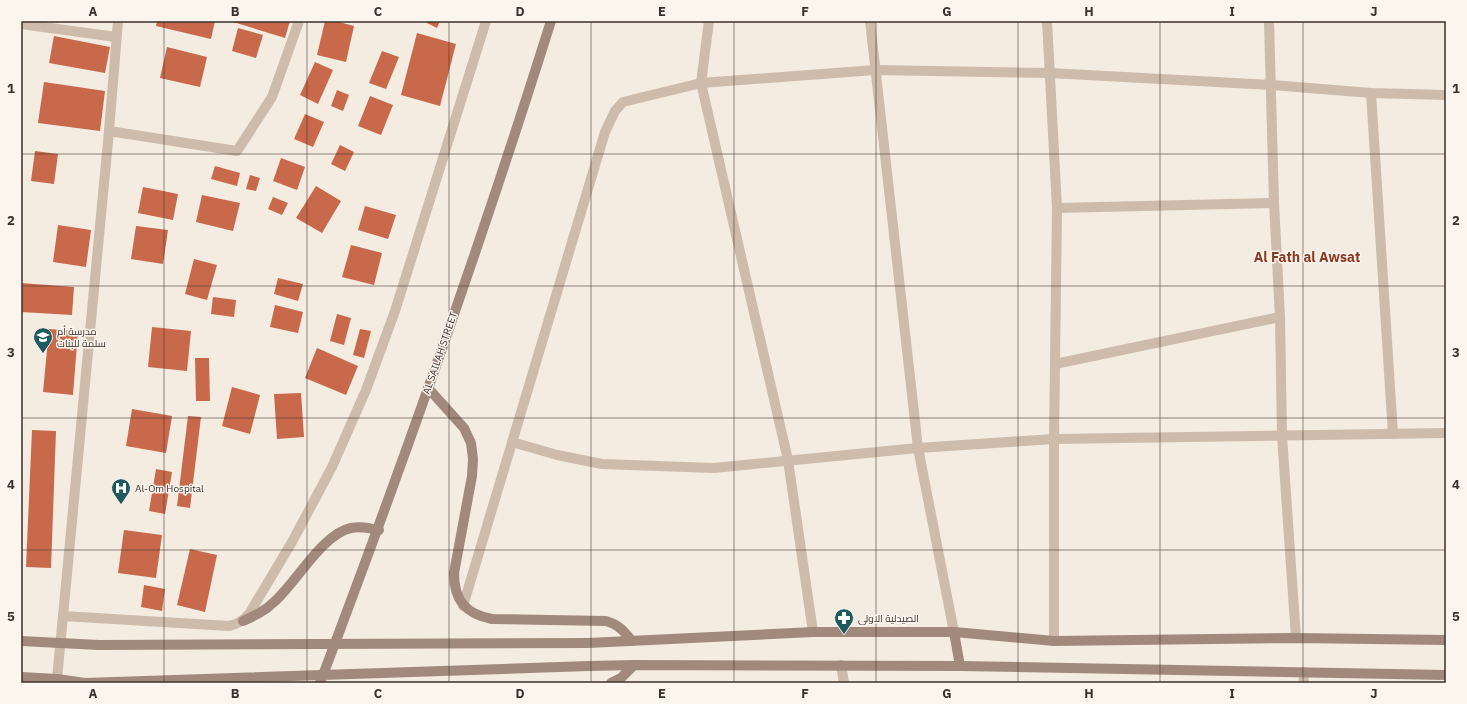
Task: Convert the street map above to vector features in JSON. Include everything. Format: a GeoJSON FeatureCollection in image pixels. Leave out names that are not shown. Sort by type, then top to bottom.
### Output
{"type":"FeatureCollection","features":[{"type":"Feature","properties":{"kind":"street"},"geometry":{"type":"LineString","coordinates":[[60,681],[63,616],[118,21]]}},
{"type":"Feature","properties":{"kind":"street"},"geometry":{"type":"LineString","coordinates":[[109,131],[237,151],[272,97],[299,21]]}},
{"type":"Feature","properties":{"kind":"street"},"geometry":{"type":"LineString","coordinates":[[242,621],[249,614],[292,542],[332,467],[366,390],[395,311],[486,21]]}},
{"type":"Feature","properties":{"kind":"street","name":"AL SAILAH STREET"},"geometry":{"type":"LineString","coordinates":[[320,683],[379,530],[477,248],[551,21]]}},
{"type":"Feature","properties":{"kind":"street"},"geometry":{"type":"LineString","coordinates":[[709,21],[701,83],[788,460],[813,632]]}},
{"type":"Feature","properties":{"kind":"street"},"geometry":{"type":"LineString","coordinates":[[870,21],[918,448],[960,666]]}},
{"type":"Feature","properties":{"kind":"street"},"geometry":{"type":"LineString","coordinates":[[1047,21],[1057,208],[1054,439],[1054,641]]}},
{"type":"Feature","properties":{"kind":"street"},"geometry":{"type":"LineString","coordinates":[[1269,21],[1272,85],[1274,203],[1280,317],[1282,436],[1296,638]]}},
{"type":"Feature","properties":{"kind":"street"},"geometry":{"type":"LineString","coordinates":[[21,24],[116,37]]}},
{"type":"Feature","properties":{"kind":"street"},"geometry":{"type":"LineString","coordinates":[[463,606],[603,139],[615,110],[623,102],[701,83],[875,70],[1050,73],[1272,85],[1371,93],[1446,95]]}},
{"type":"Feature","properties":{"kind":"street"},"geometry":{"type":"LineString","coordinates":[[1371,93],[1393,434]]}},
{"type":"Feature","properties":{"kind":"street"},"geometry":{"type":"LineString","coordinates":[[1057,208],[1274,203]]}},
{"type":"Feature","properties":{"kind":"street"},"geometry":{"type":"LineString","coordinates":[[1056,364],[1280,317]]}},
{"type":"Feature","properties":{"kind":"street"},"geometry":{"type":"LineString","coordinates":[[428,388],[464,428],[471,443],[473,459],[472,476],[454,573],[455,591],[463,606],[470,612],[480,617],[492,619],[606,621],[616,624],[623,629],[632,641]]}},
{"type":"Feature","properties":{"kind":"street"},"geometry":{"type":"LineString","coordinates":[[512,442],[557,455],[602,464],[714,468],[918,448],[1054,439],[1446,433]]}},
{"type":"Feature","properties":{"kind":"street"},"geometry":{"type":"LineString","coordinates":[[63,616],[229,626],[237,624],[254,616],[275,602],[326,543],[337,534],[350,528],[364,527],[379,530]]}},
{"type":"Feature","properties":{"kind":"street"},"geometry":{"type":"LineString","coordinates":[[21,641],[99,646],[588,643],[813,632],[954,632],[1054,641],[1296,638],[1446,640]]}},
{"type":"Feature","properties":{"kind":"street"},"geometry":{"type":"LineString","coordinates":[[21,677],[85,683],[634,665],[960,666],[1446,675]]}},
{"type":"Feature","properties":{"kind":"street"},"geometry":{"type":"LineString","coordinates":[[611,683],[621,678],[634,665]]}},
{"type":"Feature","properties":{"kind":"street"},"geometry":{"type":"LineString","coordinates":[[840,665],[844,683]]}},
{"type":"Feature","properties":{"kind":"street"},"geometry":{"type":"LineString","coordinates":[[1303,672],[1304,683]]}},
{"type":"Feature","properties":{"kind":"building"},"geometry":{"type":"Polygon","coordinates":[[[157,21],[215,21],[211,39],[156,26],[157,21]]]}},
{"type":"Feature","properties":{"kind":"building"},"geometry":{"type":"Polygon","coordinates":[[[230,21],[290,21],[285,38],[230,21]]]}},
{"type":"Feature","properties":{"kind":"building"},"geometry":{"type":"Polygon","coordinates":[[[325,21],[335,21],[354,26],[346,62],[317,55],[325,21]]]}},
{"type":"Feature","properties":{"kind":"building"},"geometry":{"type":"Polygon","coordinates":[[[428,21],[440,21],[437,28],[427,23],[428,21]]]}},
{"type":"Feature","properties":{"kind":"building"},"geometry":{"type":"Polygon","coordinates":[[[238,28],[263,35],[256,58],[232,51],[238,28]]]}},
{"type":"Feature","properties":{"kind":"building"},"geometry":{"type":"Polygon","coordinates":[[[417,33],[456,44],[440,106],[401,95],[417,33]]]}},
{"type":"Feature","properties":{"kind":"building"},"geometry":{"type":"Polygon","coordinates":[[[54,36],[110,47],[105,73],[49,63],[54,36]]]}},
{"type":"Feature","properties":{"kind":"building"},"geometry":{"type":"Polygon","coordinates":[[[167,47],[207,57],[200,87],[160,78],[167,47]]]}},
{"type":"Feature","properties":{"kind":"building"},"geometry":{"type":"Polygon","coordinates":[[[382,51],[399,57],[386,89],[369,83],[382,51]]]}},
{"type":"Feature","properties":{"kind":"building"},"geometry":{"type":"Polygon","coordinates":[[[315,62],[333,70],[318,104],[300,95],[315,62]]]}},
{"type":"Feature","properties":{"kind":"building"},"geometry":{"type":"Polygon","coordinates":[[[44,82],[105,91],[100,131],[38,123],[44,82]]]}},
{"type":"Feature","properties":{"kind":"building"},"geometry":{"type":"Polygon","coordinates":[[[337,90],[349,95],[343,111],[331,106],[337,90]]]}},
{"type":"Feature","properties":{"kind":"building"},"geometry":{"type":"Polygon","coordinates":[[[370,96],[393,105],[381,135],[358,126],[370,96]]]}},
{"type":"Feature","properties":{"kind":"building"},"geometry":{"type":"Polygon","coordinates":[[[305,114],[324,122],[313,147],[294,139],[305,114]]]}},
{"type":"Feature","properties":{"kind":"building"},"geometry":{"type":"Polygon","coordinates":[[[340,145],[354,152],[345,171],[331,164],[340,145]]]}},
{"type":"Feature","properties":{"kind":"building"},"geometry":{"type":"Polygon","coordinates":[[[35,151],[58,154],[54,184],[31,181],[35,151]]]}},
{"type":"Feature","properties":{"kind":"building"},"geometry":{"type":"Polygon","coordinates":[[[281,158],[305,167],[297,190],[273,181],[281,158]]]}},
{"type":"Feature","properties":{"kind":"building"},"geometry":{"type":"Polygon","coordinates":[[[215,166],[240,173],[237,186],[211,179],[215,166]]]}},
{"type":"Feature","properties":{"kind":"building"},"geometry":{"type":"Polygon","coordinates":[[[250,175],[260,178],[256,191],[246,189],[250,175]]]}},
{"type":"Feature","properties":{"kind":"building"},"geometry":{"type":"Polygon","coordinates":[[[316,186],[341,201],[322,233],[296,218],[316,186]]]}},
{"type":"Feature","properties":{"kind":"building"},"geometry":{"type":"Polygon","coordinates":[[[143,187],[178,194],[173,220],[138,213],[143,187]]]}},
{"type":"Feature","properties":{"kind":"building"},"geometry":{"type":"Polygon","coordinates":[[[202,195],[240,203],[233,231],[196,222],[202,195]]]}},
{"type":"Feature","properties":{"kind":"building"},"geometry":{"type":"Polygon","coordinates":[[[273,197],[288,203],[282,215],[268,209],[273,197]]]}},
{"type":"Feature","properties":{"kind":"building"},"geometry":{"type":"Polygon","coordinates":[[[365,206],[396,215],[388,239],[358,230],[365,206]]]}},
{"type":"Feature","properties":{"kind":"building"},"geometry":{"type":"Polygon","coordinates":[[[58,225],[91,230],[86,267],[53,262],[58,225]]]}},
{"type":"Feature","properties":{"kind":"building"},"geometry":{"type":"Polygon","coordinates":[[[136,226],[168,230],[163,264],[131,259],[136,226]]]}},
{"type":"Feature","properties":{"kind":"building"},"geometry":{"type":"Polygon","coordinates":[[[351,245],[382,253],[374,285],[342,277],[351,245]]]}},
{"type":"Feature","properties":{"kind":"building"},"geometry":{"type":"Polygon","coordinates":[[[194,259],[217,265],[207,300],[185,294],[194,259]]]}},
{"type":"Feature","properties":{"kind":"building"},"geometry":{"type":"Polygon","coordinates":[[[278,278],[303,284],[298,301],[274,294],[278,278]]]}},
{"type":"Feature","properties":{"kind":"building"},"geometry":{"type":"Polygon","coordinates":[[[21,283],[74,287],[72,315],[21,312],[21,283]]]}},
{"type":"Feature","properties":{"kind":"building"},"geometry":{"type":"Polygon","coordinates":[[[213,297],[236,300],[234,317],[211,314],[213,297]]]}},
{"type":"Feature","properties":{"kind":"building"},"geometry":{"type":"Polygon","coordinates":[[[275,305],[303,312],[298,333],[270,327],[275,305]]]}},
{"type":"Feature","properties":{"kind":"building"},"geometry":{"type":"Polygon","coordinates":[[[337,314],[351,318],[344,345],[330,341],[337,314]]]}},
{"type":"Feature","properties":{"kind":"building"},"geometry":{"type":"Polygon","coordinates":[[[152,327],[191,331],[187,371],[148,367],[152,327]]]}},
{"type":"Feature","properties":{"kind":"building"},"geometry":{"type":"Polygon","coordinates":[[[49,329],[78,331],[73,395],[43,392],[49,329]]]}},
{"type":"Feature","properties":{"kind":"building"},"geometry":{"type":"Polygon","coordinates":[[[360,329],[371,331],[364,358],[353,355],[360,329]]]}},
{"type":"Feature","properties":{"kind":"building"},"geometry":{"type":"Polygon","coordinates":[[[317,348],[358,366],[346,395],[305,378],[317,348]]]}},
{"type":"Feature","properties":{"kind":"building"},"geometry":{"type":"Polygon","coordinates":[[[195,358],[209,358],[210,401],[196,401],[195,358]]]}},
{"type":"Feature","properties":{"kind":"building"},"geometry":{"type":"Polygon","coordinates":[[[232,387],[260,395],[250,434],[222,426],[232,387]]]}},
{"type":"Feature","properties":{"kind":"building"},"geometry":{"type":"Polygon","coordinates":[[[301,393],[304,437],[277,439],[274,394],[301,393]]]}},
{"type":"Feature","properties":{"kind":"building"},"geometry":{"type":"Polygon","coordinates":[[[132,409],[172,416],[166,453],[126,446],[132,409]]]}},
{"type":"Feature","properties":{"kind":"building"},"geometry":{"type":"Polygon","coordinates":[[[188,416],[201,417],[190,508],[177,506],[188,416]]]}},
{"type":"Feature","properties":{"kind":"building"},"geometry":{"type":"Polygon","coordinates":[[[32,430],[56,431],[51,568],[26,567],[32,430]]]}},
{"type":"Feature","properties":{"kind":"building"},"geometry":{"type":"Polygon","coordinates":[[[156,469],[172,472],[165,514],[149,511],[156,469]]]}},
{"type":"Feature","properties":{"kind":"building"},"geometry":{"type":"Polygon","coordinates":[[[124,530],[162,535],[156,578],[118,573],[124,530]]]}},
{"type":"Feature","properties":{"kind":"building"},"geometry":{"type":"Polygon","coordinates":[[[190,549],[217,555],[205,612],[177,605],[190,549]]]}},
{"type":"Feature","properties":{"kind":"building"},"geometry":{"type":"Polygon","coordinates":[[[144,585],[165,589],[162,611],[141,607],[144,585]]]}},
{"type":"Feature","properties":{"kind":"place","name":"مدرسة أم سلمة للبنات"},"geometry":{"type":"Point","coordinates":[43,354]}},
{"type":"Feature","properties":{"kind":"place","name":"Al-Om Hospital"},"geometry":{"type":"Point","coordinates":[121,505]}},
{"type":"Feature","properties":{"kind":"place","name":"الصيدلية الاولى"},"geometry":{"type":"Point","coordinates":[844,635]}},
{"type":"Feature","properties":{"kind":"district","name":"Al Fath al Awsat"},"geometry":{"type":"Point","coordinates":[1307,257]}}]}
